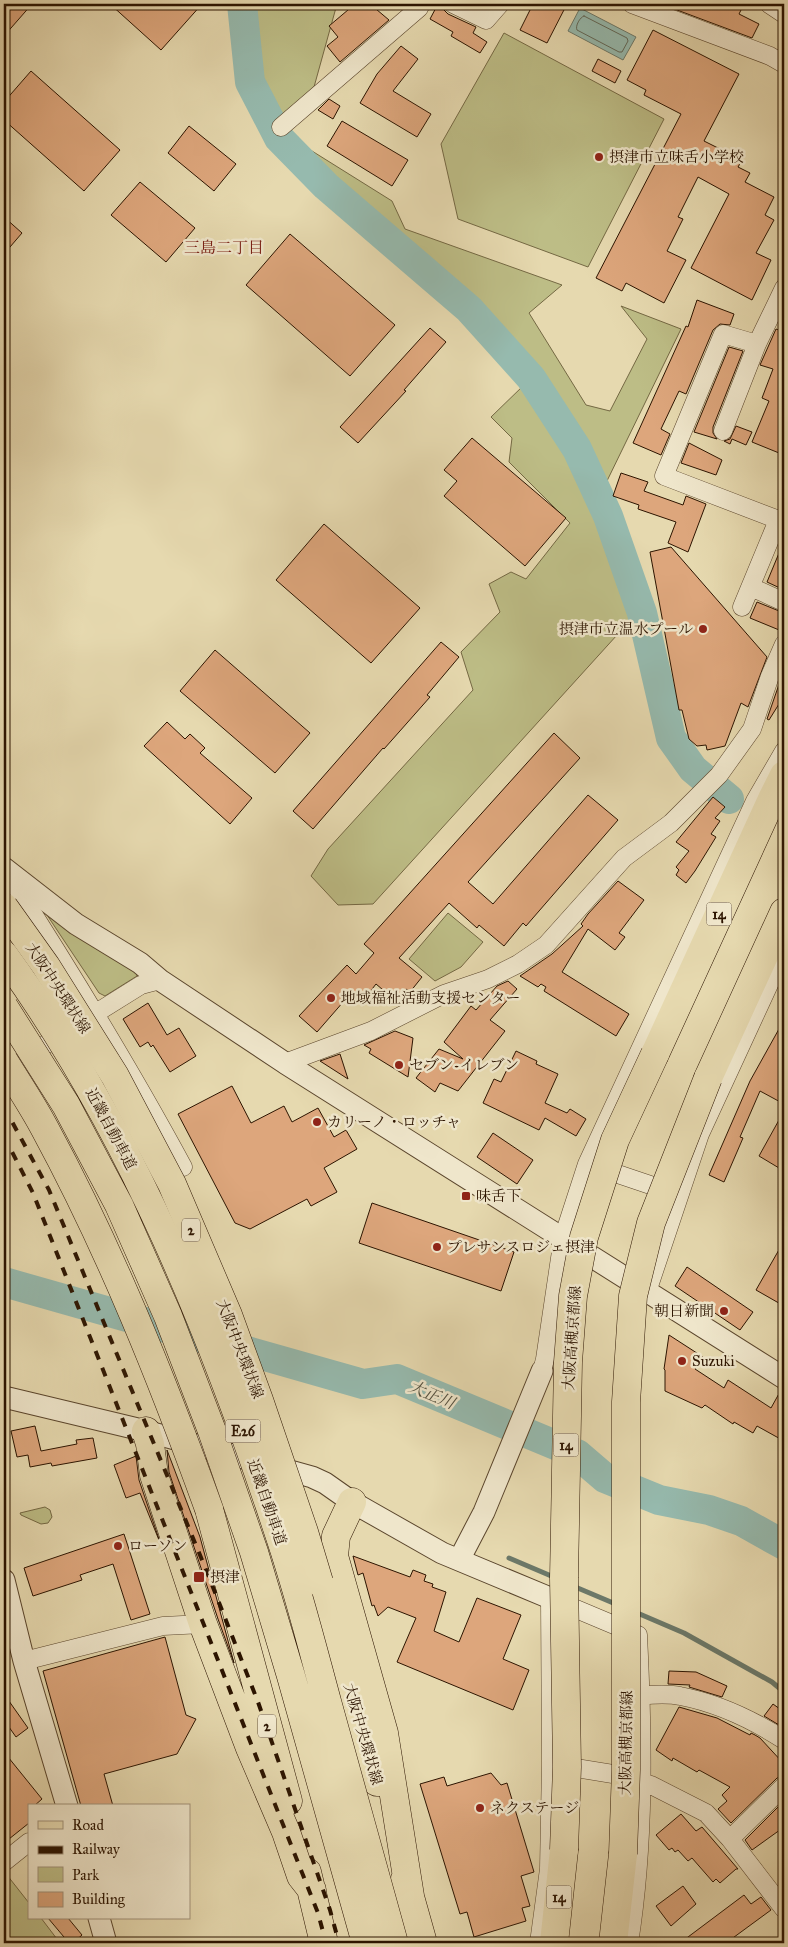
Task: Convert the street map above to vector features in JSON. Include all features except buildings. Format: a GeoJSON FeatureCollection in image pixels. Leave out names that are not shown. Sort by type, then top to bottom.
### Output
{"type":"FeatureCollection","features":[{"type":"Feature","properties":{"kind":"main road","name":"大阪高槻京都線"},"geometry":{"type":"LineString","coordinates":[[554,1943],[564,1850],[568,1767],[564,1578],[568,1362],[573,1296],[584,1237],[615,1140],[784,775]]}},
{"type":"Feature","properties":{"kind":"main road","name":"大阪中央環状線"},"geometry":{"type":"LineString","coordinates":[[4,907],[46,966],[115,1076],[172,1184],[228,1314],[304,1532],[423,1943]]}},
{"type":"Feature","properties":{"kind":"main road","name":"大阪高槻京都線"},"geometry":{"type":"LineString","coordinates":[[613,1943],[623,1854],[626,1770],[626,1402],[633,1296],[651,1223],[708,1078],[784,912]]}},
{"type":"Feature","properties":{"kind":"main road","name":"近畿自動車道"},"geometry":{"type":"LineString","coordinates":[[4,955],[22,980],[91,1090],[147,1197],[194,1305],[241,1425],[282,1541],[394,1943]]}},
{"type":"Feature","properties":{"kind":"main road","name":"近畿自動車道"},"geometry":{"type":"LineString","coordinates":[[4,1007],[66,1105],[119,1205],[168,1316],[212,1431],[254,1552],[366,1943]]}},
{"type":"Feature","properties":{"kind":"main road","name":"2"},"geometry":{"type":"LineString","coordinates":[[4,1061],[45,1128],[96,1232],[134,1313],[174,1411],[209,1509],[312,1890],[324,1943]]}},
{"type":"Feature","properties":{"kind":"main road"},"geometry":{"type":"LineString","coordinates":[[146,1431],[150,1444],[154,1475],[203,1624],[250,1748],[286,1832],[302,1876],[312,1890]]}},
{"type":"Feature","properties":{"kind":"main road"},"geometry":{"type":"LineString","coordinates":[[352,1502],[336,1536],[334,1556],[384,1734],[410,1896]]}},
{"type":"Feature","properties":{"kind":"street"},"geometry":{"type":"LineString","coordinates":[[281,127],[419,8],[421,4]]}},
{"type":"Feature","properties":{"kind":"street"},"geometry":{"type":"LineString","coordinates":[[453,4],[486,20],[500,4]]}},
{"type":"Feature","properties":{"kind":"street"},"geometry":{"type":"LineString","coordinates":[[632,4],[762,53],[784,64]]}},
{"type":"Feature","properties":{"kind":"street"},"geometry":{"type":"LineString","coordinates":[[769,4],[784,14]]}},
{"type":"Feature","properties":{"kind":"street"},"geometry":{"type":"LineString","coordinates":[[723,431],[758,344],[784,288]]}},
{"type":"Feature","properties":{"kind":"street"},"geometry":{"type":"LineString","coordinates":[[742,607],[781,521],[664,476],[724,334],[758,344]]}},
{"type":"Feature","properties":{"kind":"street"},"geometry":{"type":"LineString","coordinates":[[751,587],[784,602]]}},
{"type":"Feature","properties":{"kind":"street"},"geometry":{"type":"LineString","coordinates":[[285,1063],[371,1031],[444,994],[488,979],[518,964],[546,945],[624,858],[671,823],[711,785],[752,729],[770,676],[784,644]]}},
{"type":"Feature","properties":{"kind":"street"},"geometry":{"type":"LineString","coordinates":[[459,1560],[484,1512],[542,1371],[563,1238],[587,1164],[751,810],[784,750]]}},
{"type":"Feature","properties":{"kind":"street"},"geometry":{"type":"LineString","coordinates":[[4,868],[76,924],[140,963],[160,980],[285,1063],[784,1378]]}},
{"type":"Feature","properties":{"kind":"street"},"geometry":{"type":"LineString","coordinates":[[4,868],[95,1012],[145,1096],[183,1167]]}},
{"type":"Feature","properties":{"kind":"street"},"geometry":{"type":"LineString","coordinates":[[647,1292],[700,1134],[784,952]]}},
{"type":"Feature","properties":{"kind":"street"},"geometry":{"type":"LineString","coordinates":[[4,1070],[141,985],[160,980]]}},
{"type":"Feature","properties":{"kind":"street"},"geometry":{"type":"LineString","coordinates":[[587,1164],[680,1195]]}},
{"type":"Feature","properties":{"kind":"street"},"geometry":{"type":"LineString","coordinates":[[4,1397],[146,1431],[295,1471],[325,1483],[352,1502],[442,1553],[638,1635],[641,1695],[639,1868],[629,1943]]}},
{"type":"Feature","properties":{"kind":"street"},"geometry":{"type":"LineString","coordinates":[[4,1580],[10,1637],[24,1661],[66,1804]]}},
{"type":"Feature","properties":{"kind":"street"},"geometry":{"type":"LineString","coordinates":[[539,1943],[549,1869],[551,1764],[550,1598]]}},
{"type":"Feature","properties":{"kind":"street"},"geometry":{"type":"LineString","coordinates":[[24,1661],[163,1626],[203,1624]]}},
{"type":"Feature","properties":{"kind":"street"},"geometry":{"type":"LineString","coordinates":[[641,1695],[688,1698],[739,1715],[762,1726],[784,1740]]}},
{"type":"Feature","properties":{"kind":"street"},"geometry":{"type":"LineString","coordinates":[[551,1764],[620,1775],[651,1785],[706,1813],[730,1838],[784,1909]]}},
{"type":"Feature","properties":{"kind":"street"},"geometry":{"type":"LineString","coordinates":[[730,1838],[784,1786]]}},
{"type":"Feature","properties":{"kind":"street"},"geometry":{"type":"LineString","coordinates":[[4,1862],[28,1843]]}},
{"type":"Feature","properties":{"kind":"street"},"geometry":{"type":"LineString","coordinates":[[100,1920],[106,1943]]}},
{"type":"Feature","properties":{"kind":"green space"},"geometry":{"type":"Polygon","coordinates":[[[247,4],[337,4],[314,87],[278,119],[257,76],[247,4]]]}},
{"type":"Feature","properties":{"kind":"green space"},"geometry":{"type":"Polygon","coordinates":[[[504,33],[664,119],[588,267],[458,219],[441,144],[504,33]]]}},
{"type":"Feature","properties":{"kind":"green space"},"geometry":{"type":"Polygon","coordinates":[[[288,136],[392,201],[405,229],[562,285],[529,313],[586,405],[610,411],[647,339],[621,306],[681,329],[605,485],[534,373],[471,306],[328,182],[288,136]]]}},
{"type":"Feature","properties":{"kind":"green space"},"geometry":{"type":"Polygon","coordinates":[[[524,385],[569,452],[601,519],[637,613],[373,904],[338,905],[311,876],[328,849],[473,690],[461,652],[500,612],[489,584],[511,572],[526,579],[570,523],[509,462],[512,438],[491,417],[524,385]]]}},
{"type":"Feature","properties":{"kind":"green space"},"geometry":{"type":"Polygon","coordinates":[[[49,913],[136,970],[137,976],[105,996],[99,993],[47,915],[49,913]]]}},
{"type":"Feature","properties":{"kind":"green space"},"geometry":{"type":"Polygon","coordinates":[[[448,913],[483,942],[461,967],[435,981],[409,959],[448,913]]]}},
{"type":"Feature","properties":{"kind":"green space"},"geometry":{"type":"Polygon","coordinates":[[[45,1507],[50,1510],[52,1517],[48,1523],[41,1524],[20,1513],[45,1507]]]}},
{"type":"Feature","properties":{"kind":"green space"},"geometry":{"type":"Polygon","coordinates":[[[7,1875],[28,1902],[28,1920],[43,1920],[60,1943],[4,1943],[4,1878],[7,1875]]]}},
{"type":"Feature","properties":{"kind":"water"},"geometry":{"type":"Polygon","coordinates":[[[580,8],[636,37],[623,60],[568,31],[580,8]]]}},
{"type":"Feature","properties":{"kind":"waterway"},"geometry":{"type":"LineString","coordinates":[[242,4],[250,82],[279,138],[326,186],[469,309],[531,378],[577,449],[608,516],[642,613],[671,738],[693,769],[729,799]]}},
{"type":"Feature","properties":{"kind":"waterway","name":"大正川"},"geometry":{"type":"LineString","coordinates":[[4,1282],[363,1384],[397,1379],[577,1454],[605,1478],[659,1500],[709,1510],[741,1521],[784,1545]]}},
{"type":"Feature","properties":{"kind":"waterway"},"geometry":{"type":"LineString","coordinates":[[509,1558],[556,1578]]}},
{"type":"Feature","properties":{"kind":"waterway"},"geometry":{"type":"LineString","coordinates":[[573,1586],[618,1605]]}},
{"type":"Feature","properties":{"kind":"waterway"},"geometry":{"type":"LineString","coordinates":[[635,1612],[684,1633],[772,1682],[784,1692]]}},
{"type":"Feature","properties":{"kind":"railway"},"geometry":{"type":"LineString","coordinates":[[4,1107],[49,1190],[207,1572],[258,1702],[330,1910],[339,1943]]}},
{"type":"Feature","properties":{"kind":"railway"},"geometry":{"type":"LineString","coordinates":[[4,1136],[33,1193],[318,1913],[326,1943]]}},
{"type":"Feature","properties":{"kind":"place","name":"摂津市立味舌小学校"},"geometry":{"type":"Point","coordinates":[599,157]}},
{"type":"Feature","properties":{"kind":"place","name":"摂津市立温水プール"},"geometry":{"type":"Point","coordinates":[703,629]}},
{"type":"Feature","properties":{"kind":"place","name":"地域福祉活動支援センター"},"geometry":{"type":"Point","coordinates":[331,998]}},
{"type":"Feature","properties":{"kind":"place","name":"セブン-イレブン"},"geometry":{"type":"Point","coordinates":[399,1065]}},
{"type":"Feature","properties":{"kind":"place","name":"カリーノ・ロッチャ"},"geometry":{"type":"Point","coordinates":[317,1122]}},
{"type":"Feature","properties":{"kind":"place","name":"味舌下"},"geometry":{"type":"Point","coordinates":[466,1196]}},
{"type":"Feature","properties":{"kind":"place","name":"プレサンスロジェ摂津"},"geometry":{"type":"Point","coordinates":[437,1247]}},
{"type":"Feature","properties":{"kind":"place","name":"朝日新聞"},"geometry":{"type":"Point","coordinates":[724,1311]}},
{"type":"Feature","properties":{"kind":"place","name":"Suzuki"},"geometry":{"type":"Point","coordinates":[682,1361]}},
{"type":"Feature","properties":{"kind":"place","name":"ローソン"},"geometry":{"type":"Point","coordinates":[118,1546]}},
{"type":"Feature","properties":{"kind":"place","name":"摂津"},"geometry":{"type":"Point","coordinates":[199,1577]}},
{"type":"Feature","properties":{"kind":"place","name":"ネクステージ"},"geometry":{"type":"Point","coordinates":[480,1808]}},
{"type":"Feature","properties":{"kind":"district","name":"三島二丁目"},"geometry":{"type":"Point","coordinates":[224,247]}}]}
